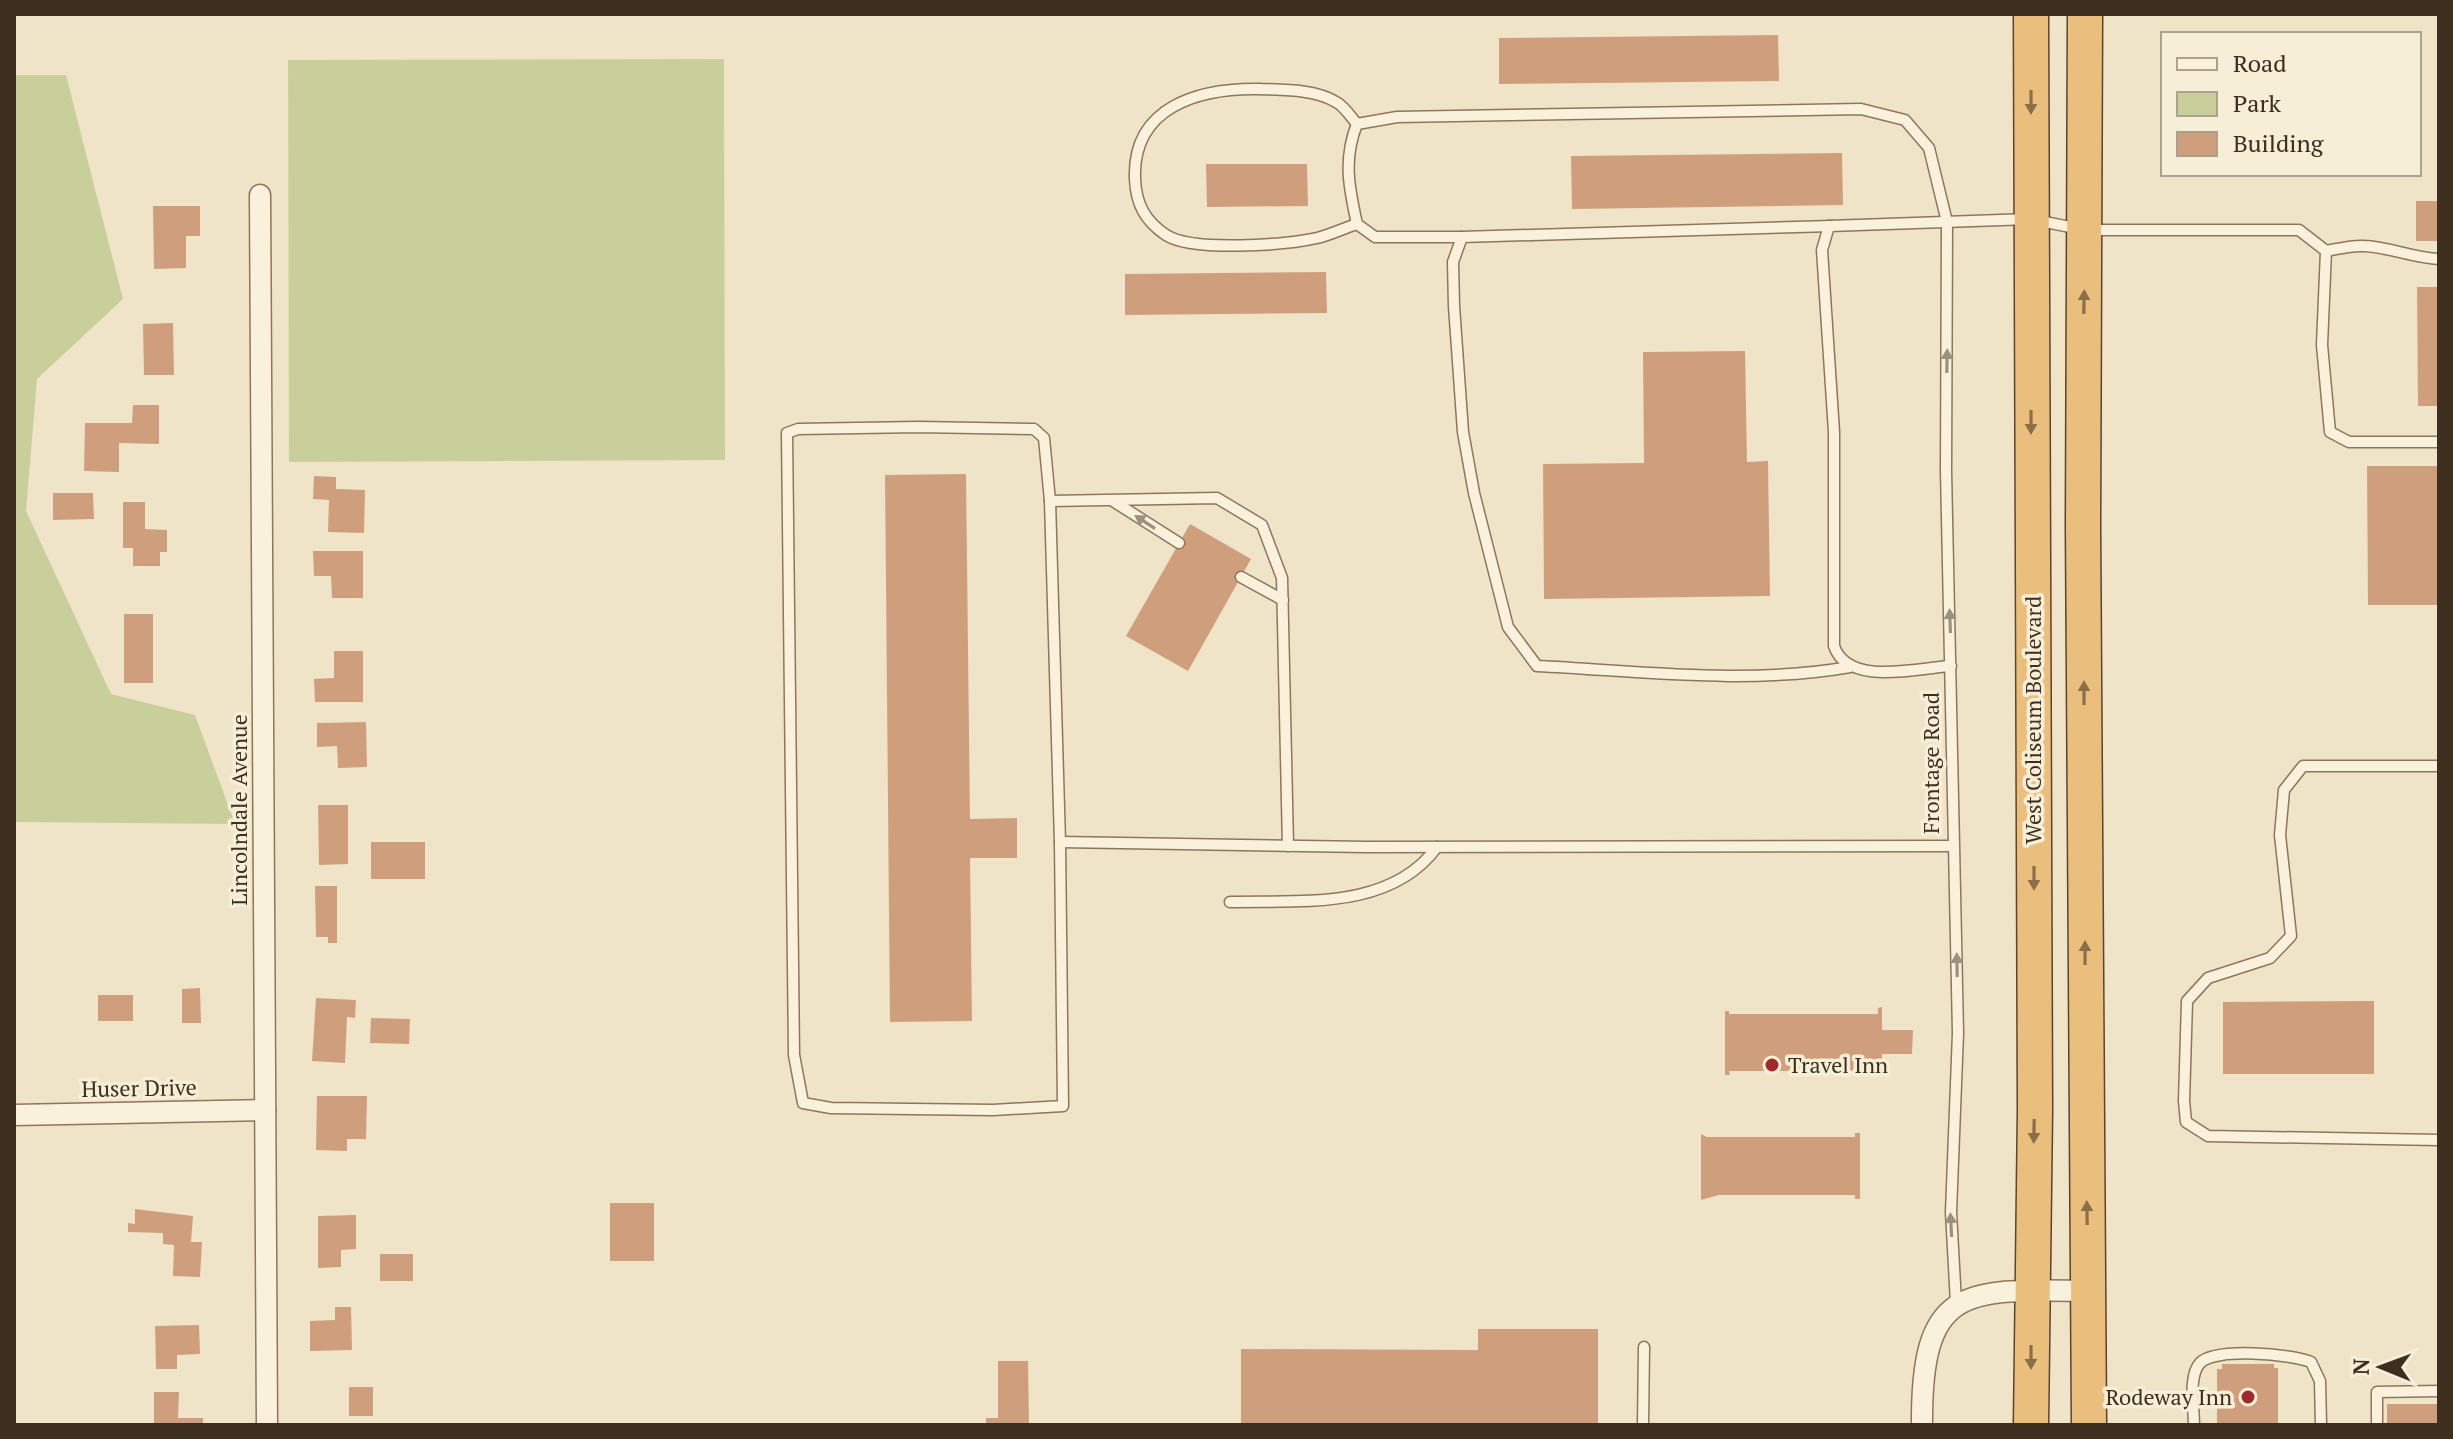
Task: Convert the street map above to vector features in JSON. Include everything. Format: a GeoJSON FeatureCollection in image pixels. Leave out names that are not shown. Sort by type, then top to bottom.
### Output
{"type":"FeatureCollection","features":[{"type":"Feature","properties":{"kind":"highway","name":"West Coliseum Boulevard"},"geometry":{"type":"LineString","coordinates":[[2031,14],[2035,1067],[2030,1290],[2031,1425]]}},
{"type":"Feature","properties":{"kind":"highway"},"geometry":{"type":"LineString","coordinates":[[2085,14],[2089,1425]]}},
{"type":"Feature","properties":{"kind":"street","name":"Lincolndale Avenue"},"geometry":{"type":"LineString","coordinates":[[260,195],[267,1425]]}},
{"type":"Feature","properties":{"kind":"street","name":"Huser Drive"},"geometry":{"type":"LineString","coordinates":[[14,1115],[265,1110]]}},
{"type":"Feature","properties":{"kind":"street"},"geometry":{"type":"LineString","coordinates":[[1922,1425],[1922,1378],[1929,1344],[1944,1313],[1956,1303],[1985,1294],[2030,1290],[2088,1291]]}},
{"type":"Feature","properties":{"kind":"lane"},"geometry":{"type":"LineString","coordinates":[[1357,224],[1318,238],[1247,246],[1168,237],[1145,218],[1136,197],[1135,165],[1141,134],[1162,114],[1185,100],[1226,89],[1297,91],[1337,102],[1357,124],[1350,142],[1346,172],[1357,224],[1375,237],[2030,219],[2085,230],[2299,230],[2326,251],[2360,245],[2388,248],[2412,258],[2439,259]]}},
{"type":"Feature","properties":{"kind":"lane","name":"Frontage Road"},"geometry":{"type":"LineString","coordinates":[[1357,124],[1397,117],[1861,109],[1905,120],[1929,148],[1947,222],[1946,471],[1957,974],[1957,1113],[1951,1212],[1956,1303]]}},
{"type":"Feature","properties":{"kind":"lane"},"geometry":{"type":"LineString","coordinates":[[1832,226],[1829,226],[1822,250],[1834,432],[1834,646],[1839,659],[1850,667]]}},
{"type":"Feature","properties":{"kind":"lane"},"geometry":{"type":"LineString","coordinates":[[1462,237],[1453,262],[1463,432],[1474,493],[1508,627],[1537,666],[1743,676],[1805,675],[1850,667],[1868,671],[1951,666]]}},
{"type":"Feature","properties":{"kind":"lane"},"geometry":{"type":"LineString","coordinates":[[2326,251],[2322,345],[2330,432],[2349,442],[2439,442]]}},
{"type":"Feature","properties":{"kind":"lane"},"geometry":{"type":"LineString","coordinates":[[918,427],[1034,429],[1044,438],[1050,501],[1060,842],[1063,1106],[831,1108],[803,1103],[794,1055],[784,451],[787,433],[798,429],[918,427]]}},
{"type":"Feature","properties":{"kind":"lane"},"geometry":{"type":"LineString","coordinates":[[1050,501],[1217,498],[1262,525],[1282,578],[1288,846]]}},
{"type":"Feature","properties":{"kind":"lane"},"geometry":{"type":"LineString","coordinates":[[1112,500],[1179,543]]}},
{"type":"Feature","properties":{"kind":"lane"},"geometry":{"type":"LineString","coordinates":[[1241,577],[1283,600]]}},
{"type":"Feature","properties":{"kind":"lane"},"geometry":{"type":"LineString","coordinates":[[2439,766],[2303,766],[2284,790],[2280,835],[2291,936],[2270,958],[2208,978],[2187,1001],[2184,1101],[2186,1122],[2208,1136],[2439,1140]]}},
{"type":"Feature","properties":{"kind":"lane"},"geometry":{"type":"LineString","coordinates":[[1060,842],[1437,847],[1952,846]]}},
{"type":"Feature","properties":{"kind":"lane"},"geometry":{"type":"LineString","coordinates":[[1230,902],[1351,900],[1421,868],[1437,847]]}},
{"type":"Feature","properties":{"kind":"lane"},"geometry":{"type":"LineString","coordinates":[[1643,1425],[1644,1347]]}},
{"type":"Feature","properties":{"kind":"lane"},"geometry":{"type":"LineString","coordinates":[[2194,1425],[2194,1380],[2199,1364],[2213,1355],[2294,1355],[2311,1362],[2320,1381],[2321,1425]]}},
{"type":"Feature","properties":{"kind":"lane"},"geometry":{"type":"LineString","coordinates":[[2377,1425],[2377,1392],[2439,1391]]}},
{"type":"Feature","properties":{"kind":"green space"},"geometry":{"type":"Polygon","coordinates":[[[724,59],[725,460],[289,462],[288,60],[724,59]]]}},
{"type":"Feature","properties":{"kind":"green space"},"geometry":{"type":"Polygon","coordinates":[[[14,75],[66,75],[123,299],[37,379],[26,511],[111,694],[195,715],[235,824],[16,822],[14,75]]]}},
{"type":"Feature","properties":{"kind":"building"},"geometry":{"type":"Polygon","coordinates":[[[1778,35],[1779,81],[1499,84],[1499,38],[1778,35]]]}},
{"type":"Feature","properties":{"kind":"building"},"geometry":{"type":"Polygon","coordinates":[[[1842,153],[1843,205],[1572,209],[1571,156],[1842,153]]]}},
{"type":"Feature","properties":{"kind":"building"},"geometry":{"type":"Polygon","coordinates":[[[1206,164],[1307,164],[1308,206],[1207,207],[1206,164]]]}},
{"type":"Feature","properties":{"kind":"building"},"geometry":{"type":"Polygon","coordinates":[[[2416,201],[2439,201],[2439,241],[2416,241],[2416,201]]]}},
{"type":"Feature","properties":{"kind":"building"},"geometry":{"type":"Polygon","coordinates":[[[153,206],[200,206],[200,236],[186,236],[186,268],[154,269],[153,206]]]}},
{"type":"Feature","properties":{"kind":"building"},"geometry":{"type":"Polygon","coordinates":[[[1326,272],[1327,313],[1125,315],[1125,274],[1326,272]]]}},
{"type":"Feature","properties":{"kind":"building"},"geometry":{"type":"Polygon","coordinates":[[[2417,287],[2439,287],[2439,406],[2418,406],[2417,287]]]}},
{"type":"Feature","properties":{"kind":"building"},"geometry":{"type":"Polygon","coordinates":[[[173,323],[174,375],[144,375],[143,324],[173,323]]]}},
{"type":"Feature","properties":{"kind":"building"},"geometry":{"type":"Polygon","coordinates":[[[1745,351],[1747,462],[1768,461],[1770,596],[1544,599],[1543,464],[1644,463],[1643,352],[1745,351]]]}},
{"type":"Feature","properties":{"kind":"building"},"geometry":{"type":"Polygon","coordinates":[[[133,405],[159,405],[159,444],[119,443],[119,472],[84,471],[85,423],[132,423],[133,405]]]}},
{"type":"Feature","properties":{"kind":"building"},"geometry":{"type":"Polygon","coordinates":[[[2367,466],[2439,466],[2439,605],[2368,605],[2367,466]]]}},
{"type":"Feature","properties":{"kind":"building"},"geometry":{"type":"Polygon","coordinates":[[[966,474],[970,819],[1017,818],[1017,858],[970,858],[972,1021],[890,1022],[885,475],[966,474]]]}},
{"type":"Feature","properties":{"kind":"building"},"geometry":{"type":"Polygon","coordinates":[[[314,476],[336,477],[336,489],[365,490],[364,533],[328,532],[329,500],[313,499],[314,476]]]}},
{"type":"Feature","properties":{"kind":"building"},"geometry":{"type":"Polygon","coordinates":[[[53,493],[93,493],[94,519],[53,520],[53,493]]]}},
{"type":"Feature","properties":{"kind":"building"},"geometry":{"type":"Polygon","coordinates":[[[123,502],[145,502],[145,529],[167,530],[167,552],[160,552],[160,566],[133,566],[133,548],[123,548],[123,502]]]}},
{"type":"Feature","properties":{"kind":"building"},"geometry":{"type":"Polygon","coordinates":[[[1190,524],[1251,559],[1188,671],[1126,636],[1190,524]]]}},
{"type":"Feature","properties":{"kind":"building"},"geometry":{"type":"Polygon","coordinates":[[[313,551],[363,551],[363,598],[332,598],[331,576],[314,576],[313,551]]]}},
{"type":"Feature","properties":{"kind":"building"},"geometry":{"type":"Polygon","coordinates":[[[124,614],[153,614],[153,683],[124,683],[124,614]]]}},
{"type":"Feature","properties":{"kind":"building"},"geometry":{"type":"Polygon","coordinates":[[[334,651],[363,651],[363,702],[315,702],[314,679],[334,678],[334,651]]]}},
{"type":"Feature","properties":{"kind":"building"},"geometry":{"type":"Polygon","coordinates":[[[366,722],[367,767],[338,768],[337,746],[317,747],[317,723],[366,722]]]}},
{"type":"Feature","properties":{"kind":"building"},"geometry":{"type":"Polygon","coordinates":[[[318,805],[348,805],[348,864],[319,865],[318,805]]]}},
{"type":"Feature","properties":{"kind":"building"},"geometry":{"type":"Polygon","coordinates":[[[371,842],[425,842],[425,879],[371,879],[371,842]]]}},
{"type":"Feature","properties":{"kind":"building"},"geometry":{"type":"Polygon","coordinates":[[[315,886],[337,886],[337,943],[328,943],[328,937],[316,937],[315,886]]]}},
{"type":"Feature","properties":{"kind":"building"},"geometry":{"type":"Polygon","coordinates":[[[200,988],[201,1023],[182,1023],[182,989],[200,988]]]}},
{"type":"Feature","properties":{"kind":"building"},"geometry":{"type":"Polygon","coordinates":[[[98,995],[133,995],[133,1021],[98,1021],[98,995]]]}},
{"type":"Feature","properties":{"kind":"building"},"geometry":{"type":"Polygon","coordinates":[[[316,998],[356,1000],[355,1018],[347,1017],[345,1063],[312,1061],[316,998]]]}},
{"type":"Feature","properties":{"kind":"building"},"geometry":{"type":"Polygon","coordinates":[[[2374,1001],[2374,1074],[2223,1074],[2223,1002],[2374,1001]]]}},
{"type":"Feature","properties":{"kind":"building"},"geometry":{"type":"Polygon","coordinates":[[[1882,1007],[1882,1030],[1913,1030],[1912,1054],[1882,1054],[1882,1075],[1877,1075],[1877,1071],[1729,1071],[1730,1075],[1725,1075],[1725,1011],[1729,1014],[1878,1014],[1878,1008],[1882,1007]]]}},
{"type":"Feature","properties":{"kind":"building"},"geometry":{"type":"Polygon","coordinates":[[[371,1018],[410,1019],[409,1044],[370,1043],[371,1018]]]}},
{"type":"Feature","properties":{"kind":"building"},"geometry":{"type":"Polygon","coordinates":[[[317,1096],[367,1096],[366,1139],[347,1139],[347,1151],[316,1150],[317,1096]]]}},
{"type":"Feature","properties":{"kind":"building"},"geometry":{"type":"Polygon","coordinates":[[[1855,1133],[1860,1133],[1860,1199],[1855,1199],[1855,1195],[1719,1195],[1701,1200],[1701,1134],[1707,1137],[1855,1137],[1855,1133]]]}},
{"type":"Feature","properties":{"kind":"building"},"geometry":{"type":"Polygon","coordinates":[[[610,1203],[654,1203],[654,1261],[610,1261],[610,1203]]]}},
{"type":"Feature","properties":{"kind":"building"},"geometry":{"type":"Polygon","coordinates":[[[135,1209],[193,1216],[191,1242],[202,1242],[200,1277],[173,1276],[174,1245],[163,1244],[163,1233],[128,1232],[128,1223],[135,1224],[135,1209]]]}},
{"type":"Feature","properties":{"kind":"building"},"geometry":{"type":"Polygon","coordinates":[[[356,1215],[356,1249],[341,1250],[341,1267],[318,1268],[318,1216],[356,1215]]]}},
{"type":"Feature","properties":{"kind":"building"},"geometry":{"type":"Polygon","coordinates":[[[380,1254],[413,1254],[413,1281],[380,1281],[380,1254]]]}},
{"type":"Feature","properties":{"kind":"building"},"geometry":{"type":"Polygon","coordinates":[[[335,1307],[351,1307],[352,1350],[310,1351],[310,1321],[335,1320],[335,1307]]]}},
{"type":"Feature","properties":{"kind":"building"},"geometry":{"type":"Polygon","coordinates":[[[199,1325],[200,1354],[177,1355],[177,1369],[156,1369],[155,1326],[199,1325]]]}},
{"type":"Feature","properties":{"kind":"building"},"geometry":{"type":"Polygon","coordinates":[[[1478,1329],[1598,1329],[1598,1425],[1241,1425],[1241,1349],[1478,1350],[1478,1329]]]}},
{"type":"Feature","properties":{"kind":"building"},"geometry":{"type":"Polygon","coordinates":[[[998,1361],[1028,1361],[1029,1425],[986,1425],[986,1418],[998,1418],[998,1361]]]}},
{"type":"Feature","properties":{"kind":"building","name":"Rodeway Inn"},"geometry":{"type":"Polygon","coordinates":[[[2222,1364],[2274,1364],[2274,1368],[2278,1368],[2278,1425],[2217,1425],[2217,1369],[2222,1369],[2222,1364]]]}},
{"type":"Feature","properties":{"kind":"building"},"geometry":{"type":"Polygon","coordinates":[[[349,1387],[373,1387],[373,1416],[349,1416],[349,1387]]]}},
{"type":"Feature","properties":{"kind":"building"},"geometry":{"type":"Polygon","coordinates":[[[154,1392],[179,1392],[178,1418],[203,1418],[203,1425],[154,1425],[154,1392]]]}},
{"type":"Feature","properties":{"kind":"building"},"geometry":{"type":"Polygon","coordinates":[[[2387,1404],[2439,1404],[2439,1425],[2387,1425],[2387,1404]]]}},
{"type":"Feature","properties":{"kind":"place","name":"Travel Inn"},"geometry":{"type":"Point","coordinates":[1772,1065]}},
{"type":"Feature","properties":{"kind":"place","name":"Rodeway Inn"},"geometry":{"type":"Point","coordinates":[2248,1397]}}]}
